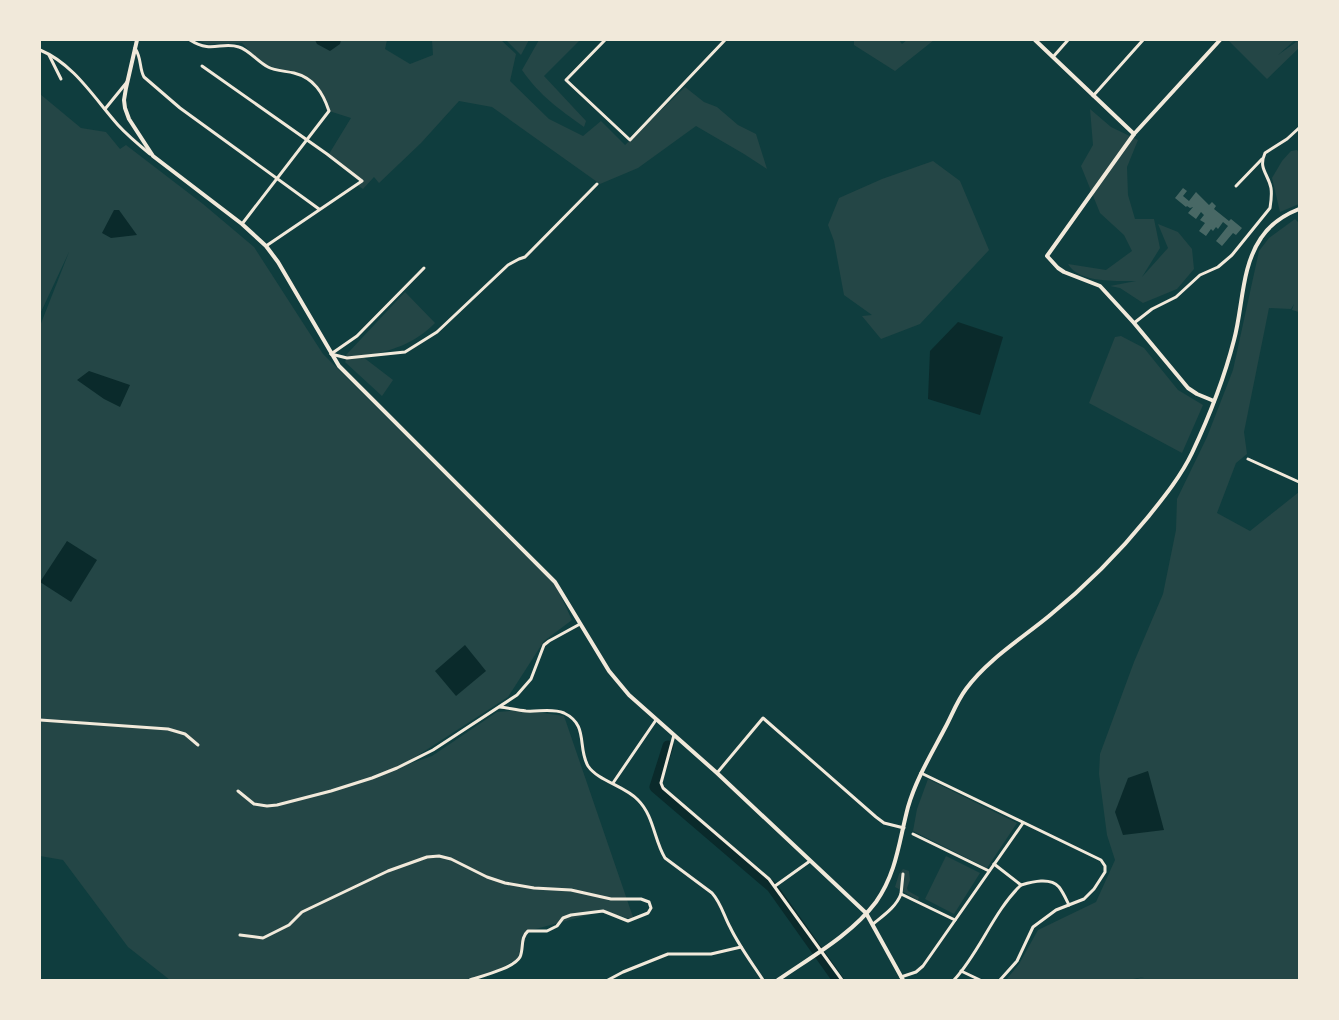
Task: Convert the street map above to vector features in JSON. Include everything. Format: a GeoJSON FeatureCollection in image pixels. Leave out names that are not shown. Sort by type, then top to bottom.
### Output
{"type":"FeatureCollection","features":[{"type":"Feature","properties":{"kind":"street"},"geometry":{"type":"LineString","coordinates":[[137,40],[124,100],[125,108],[129,119],[153,156]]}},
{"type":"Feature","properties":{"kind":"street"},"geometry":{"type":"LineString","coordinates":[[190,40],[212,48],[225,46],[240,47],[269,68],[295,73],[314,83],[324,98],[329,111],[242,224]]}},
{"type":"Feature","properties":{"kind":"street"},"geometry":{"type":"LineString","coordinates":[[605,40],[566,80],[630,140],[726,40]]}},
{"type":"Feature","properties":{"kind":"street"},"geometry":{"type":"LineString","coordinates":[[1036,40],[1134,134]]}},
{"type":"Feature","properties":{"kind":"street"},"geometry":{"type":"LineString","coordinates":[[1053,57],[1068,40]]}},
{"type":"Feature","properties":{"kind":"street"},"geometry":{"type":"LineString","coordinates":[[1094,96],[1143,40]]}},
{"type":"Feature","properties":{"kind":"street"},"geometry":{"type":"LineString","coordinates":[[1214,401],[1188,388],[1134,323],[1100,286],[1064,272],[1047,256],[1134,134],[1220,40]]}},
{"type":"Feature","properties":{"kind":"street"},"geometry":{"type":"LineString","coordinates":[[135,48],[140,57],[144,77],[180,108],[319,209]]}},
{"type":"Feature","properties":{"kind":"street"},"geometry":{"type":"LineString","coordinates":[[40,50],[68,66],[132,139],[242,224],[266,246],[278,262],[339,366],[554,582],[609,671],[619,683],[656,720],[717,773],[866,913],[902,978],[924,966],[1023,823]]}},
{"type":"Feature","properties":{"kind":"street"},"geometry":{"type":"LineString","coordinates":[[49,54],[61,79]]}},
{"type":"Feature","properties":{"kind":"street"},"geometry":{"type":"LineString","coordinates":[[202,66],[362,181],[266,246]]}},
{"type":"Feature","properties":{"kind":"street"},"geometry":{"type":"LineString","coordinates":[[105,109],[128,81]]}},
{"type":"Feature","properties":{"kind":"street"},"geometry":{"type":"LineString","coordinates":[[1134,323],[1152,309],[1176,298],[1200,275],[1218,267],[1232,255],[1270,208],[1272,199],[1271,187],[1262,166],[1265,153],[1288,139],[1299,128]]}},
{"type":"Feature","properties":{"kind":"street"},"geometry":{"type":"LineString","coordinates":[[1236,186],[1263,158]]}},
{"type":"Feature","properties":{"kind":"street"},"geometry":{"type":"LineString","coordinates":[[332,354],[347,358],[405,352],[437,332],[508,265],[525,258],[597,184]]}},
{"type":"Feature","properties":{"kind":"street"},"geometry":{"type":"LineString","coordinates":[[778,980],[857,923],[882,892],[894,868],[912,794],[964,691],[986,667],[1112,560],[1159,504],[1190,457],[1214,401],[1234,340],[1247,270],[1252,254],[1261,237],[1271,225],[1299,209]]}},
{"type":"Feature","properties":{"kind":"street"},"geometry":{"type":"LineString","coordinates":[[332,354],[357,336],[424,268]]}},
{"type":"Feature","properties":{"kind":"street"},"geometry":{"type":"LineString","coordinates":[[1248,459],[1299,482]]}},
{"type":"Feature","properties":{"kind":"street"},"geometry":{"type":"LineString","coordinates":[[238,791],[254,804],[267,806],[331,791],[372,778],[433,750],[517,695],[531,679],[544,645],[549,640],[580,624]]}},
{"type":"Feature","properties":{"kind":"street"},"geometry":{"type":"LineString","coordinates":[[500,707],[526,711],[556,710],[570,717],[576,723],[581,733],[586,761],[590,768],[629,792],[644,806],[665,858],[704,886],[718,900],[729,926],[741,947],[764,980]]}},
{"type":"Feature","properties":{"kind":"street"},"geometry":{"type":"LineString","coordinates":[[717,773],[764,718],[876,817],[884,822],[904,828]]}},
{"type":"Feature","properties":{"kind":"street"},"geometry":{"type":"LineString","coordinates":[[40,720],[168,729],[185,734],[198,745]]}},
{"type":"Feature","properties":{"kind":"street"},"geometry":{"type":"LineString","coordinates":[[613,783],[656,720]]}},
{"type":"Feature","properties":{"kind":"street"},"geometry":{"type":"LineString","coordinates":[[674,734],[661,783],[662,788],[776,886],[842,980]]}},
{"type":"Feature","properties":{"kind":"street"},"geometry":{"type":"LineString","coordinates":[[921,773],[1101,860],[1105,866],[1105,872],[1094,889],[1084,899],[1056,910],[1033,927],[1017,961],[1000,980]]}},
{"type":"Feature","properties":{"kind":"street"},"geometry":{"type":"LineString","coordinates":[[914,834],[989,872]]}},
{"type":"Feature","properties":{"kind":"street"},"geometry":{"type":"LineString","coordinates":[[240,935],[263,938],[289,925],[302,912],[388,871],[427,856],[451,859],[487,877],[505,882],[534,888],[571,890],[611,899],[641,899],[649,902],[651,908],[648,913],[640,918],[628,921],[603,911],[571,915],[563,918],[557,926],[547,931],[528,931],[524,934],[520,957],[514,964],[470,980]]}},
{"type":"Feature","properties":{"kind":"street"},"geometry":{"type":"LineString","coordinates":[[776,886],[810,861]]}},
{"type":"Feature","properties":{"kind":"street"},"geometry":{"type":"LineString","coordinates":[[994,864],[1021,885]]}},
{"type":"Feature","properties":{"kind":"street"},"geometry":{"type":"LineString","coordinates":[[873,924],[899,900],[903,874]]}},
{"type":"Feature","properties":{"kind":"street"},"geometry":{"type":"LineString","coordinates":[[954,980],[997,916],[1021,885],[1035,882],[1050,882],[1058,886],[1069,905]]}},
{"type":"Feature","properties":{"kind":"street"},"geometry":{"type":"LineString","coordinates":[[901,894],[955,920]]}},
{"type":"Feature","properties":{"kind":"street"},"geometry":{"type":"LineString","coordinates":[[608,980],[622,972],[668,954],[711,954],[741,947]]}},
{"type":"Feature","properties":{"kind":"street"},"geometry":{"type":"LineString","coordinates":[[961,970],[980,980]]}},
{"type":"Feature","properties":{"kind":"shaded area"},"geometry":{"type":"Polygon","coordinates":[[[198,40],[387,40],[385,49],[410,64],[433,55],[432,40],[501,40],[516,54],[510,81],[549,119],[583,136],[601,121],[625,145],[685,87],[704,102],[717,107],[738,125],[756,134],[767,169],[696,126],[638,168],[600,184],[492,107],[459,101],[421,143],[379,183],[374,177],[363,189],[357,185],[360,180],[329,154],[351,118],[329,111],[316,84],[294,73],[262,64],[242,43],[207,44],[198,40]]]}},
{"type":"Feature","properties":{"kind":"shaded area"},"geometry":{"type":"Polygon","coordinates":[[[315,40],[341,40],[340,44],[330,51],[317,44],[315,40]]]}},
{"type":"Feature","properties":{"kind":"shaded area"},"geometry":{"type":"Polygon","coordinates":[[[506,40],[529,40],[521,55],[506,40]]]}},
{"type":"Feature","properties":{"kind":"shaded area"},"geometry":{"type":"Polygon","coordinates":[[[539,40],[580,40],[544,76],[586,121],[584,127],[543,95],[522,70],[539,40]]]}},
{"type":"Feature","properties":{"kind":"shaded area"},"geometry":{"type":"Polygon","coordinates":[[[854,40],[899,40],[902,44],[907,40],[934,40],[895,71],[854,45],[854,40]]]}},
{"type":"Feature","properties":{"kind":"shaded area"},"geometry":{"type":"Polygon","coordinates":[[[1228,40],[1295,40],[1278,55],[1299,40],[1299,48],[1267,79],[1228,40]]]}},
{"type":"Feature","properties":{"kind":"shaded area"},"geometry":{"type":"Polygon","coordinates":[[[40,94],[81,128],[106,132],[120,149],[126,145],[203,204],[254,247],[323,354],[556,586],[572,620],[544,641],[508,697],[400,767],[432,756],[497,712],[522,710],[564,716],[634,920],[603,911],[528,931],[520,957],[474,980],[170,980],[128,947],[63,860],[40,856],[40,326],[69,252],[40,314],[40,94]]]}},
{"type":"Feature","properties":{"kind":"shaded area"},"geometry":{"type":"Polygon","coordinates":[[[1090,109],[1111,127],[1138,140],[1127,167],[1128,195],[1135,219],[1154,219],[1160,248],[1142,277],[1168,248],[1158,224],[1178,232],[1192,249],[1194,269],[1177,289],[1143,303],[1120,288],[1110,286],[1136,281],[1109,281],[1089,278],[1080,275],[1068,264],[1106,270],[1132,251],[1124,235],[1100,213],[1081,166],[1093,145],[1090,109]]]}},
{"type":"Feature","properties":{"kind":"shaded area"},"geometry":{"type":"Polygon","coordinates":[[[1297,150],[1299,153],[1299,204],[1280,212],[1272,178],[1282,161],[1291,151],[1297,150]]]}},
{"type":"Feature","properties":{"kind":"shaded area"},"geometry":{"type":"Polygon","coordinates":[[[933,161],[960,181],[989,250],[920,324],[881,339],[862,316],[872,315],[844,295],[834,241],[828,225],[839,198],[882,179],[933,161]]]}},
{"type":"Feature","properties":{"kind":"shaded area"},"geometry":{"type":"Polygon","coordinates":[[[114,210],[119,210],[137,235],[111,238],[102,233],[114,210]]]}},
{"type":"Feature","properties":{"kind":"shaded area"},"geometry":{"type":"Polygon","coordinates":[[[1295,219],[1299,223],[1299,312],[1292,310],[1294,304],[1291,309],[1269,308],[1244,432],[1247,454],[1236,463],[1217,513],[1250,531],[1299,492],[1299,980],[1133,980],[1144,977],[1128,980],[1006,980],[1019,964],[1038,930],[1096,902],[1115,860],[1107,835],[1099,774],[1100,754],[1134,662],[1163,594],[1176,530],[1177,499],[1207,437],[1233,370],[1259,251],[1269,238],[1295,219]]]}},
{"type":"Feature","properties":{"kind":"shaded area"},"geometry":{"type":"Polygon","coordinates":[[[405,292],[435,323],[419,337],[402,346],[363,357],[393,380],[382,396],[345,362],[346,355],[405,292]]]}},
{"type":"Feature","properties":{"kind":"shaded area"},"geometry":{"type":"Polygon","coordinates":[[[958,322],[1003,337],[980,415],[928,399],[930,351],[958,322]]]}},
{"type":"Feature","properties":{"kind":"shaded area"},"geometry":{"type":"Polygon","coordinates":[[[1121,336],[1144,348],[1178,390],[1203,405],[1182,453],[1089,403],[1115,337],[1121,336]]]}},
{"type":"Feature","properties":{"kind":"shaded area"},"geometry":{"type":"Polygon","coordinates":[[[89,371],[130,385],[120,407],[104,399],[77,380],[89,371]]]}},
{"type":"Feature","properties":{"kind":"shaded area"},"geometry":{"type":"Polygon","coordinates":[[[67,541],[97,560],[71,602],[40,582],[67,541]]]}},
{"type":"Feature","properties":{"kind":"shaded area"},"geometry":{"type":"Polygon","coordinates":[[[465,645],[486,671],[456,696],[435,671],[465,645]]]}},
{"type":"Feature","properties":{"kind":"shaded area"},"geometry":{"type":"Polygon","coordinates":[[[1148,771],[1164,830],[1123,835],[1115,812],[1128,778],[1148,771]]]}},
{"type":"Feature","properties":{"kind":"shaded area"},"geometry":{"type":"Polygon","coordinates":[[[928,779],[1017,823],[987,868],[913,831],[917,809],[928,779]]]}},
{"type":"Feature","properties":{"kind":"shaded area"},"geometry":{"type":"Polygon","coordinates":[[[946,856],[980,873],[954,914],[925,899],[946,856]]]}},
{"type":"Feature","properties":{"kind":"shaded area"},"geometry":{"type":"Polygon","coordinates":[[[903,869],[909,871],[908,891],[919,897],[918,900],[895,887],[899,874],[903,869]]]}},
{"type":"Feature","properties":{"kind":"building"},"geometry":{"type":"Polygon","coordinates":[[[1183,188],[1187,191],[1183,196],[1189,201],[1196,192],[1209,205],[1212,202],[1216,206],[1214,209],[1229,221],[1231,219],[1242,228],[1236,235],[1233,233],[1222,246],[1216,241],[1228,226],[1223,222],[1218,229],[1216,227],[1213,231],[1211,229],[1206,236],[1199,231],[1205,223],[1200,220],[1204,215],[1201,212],[1196,219],[1188,213],[1193,207],[1186,207],[1175,198],[1183,188]]]}},
{"type":"Feature","properties":{"kind":"waterway"},"geometry":{"type":"LineString","coordinates":[[668,746],[655,787],[772,887],[838,980]]}}]}
